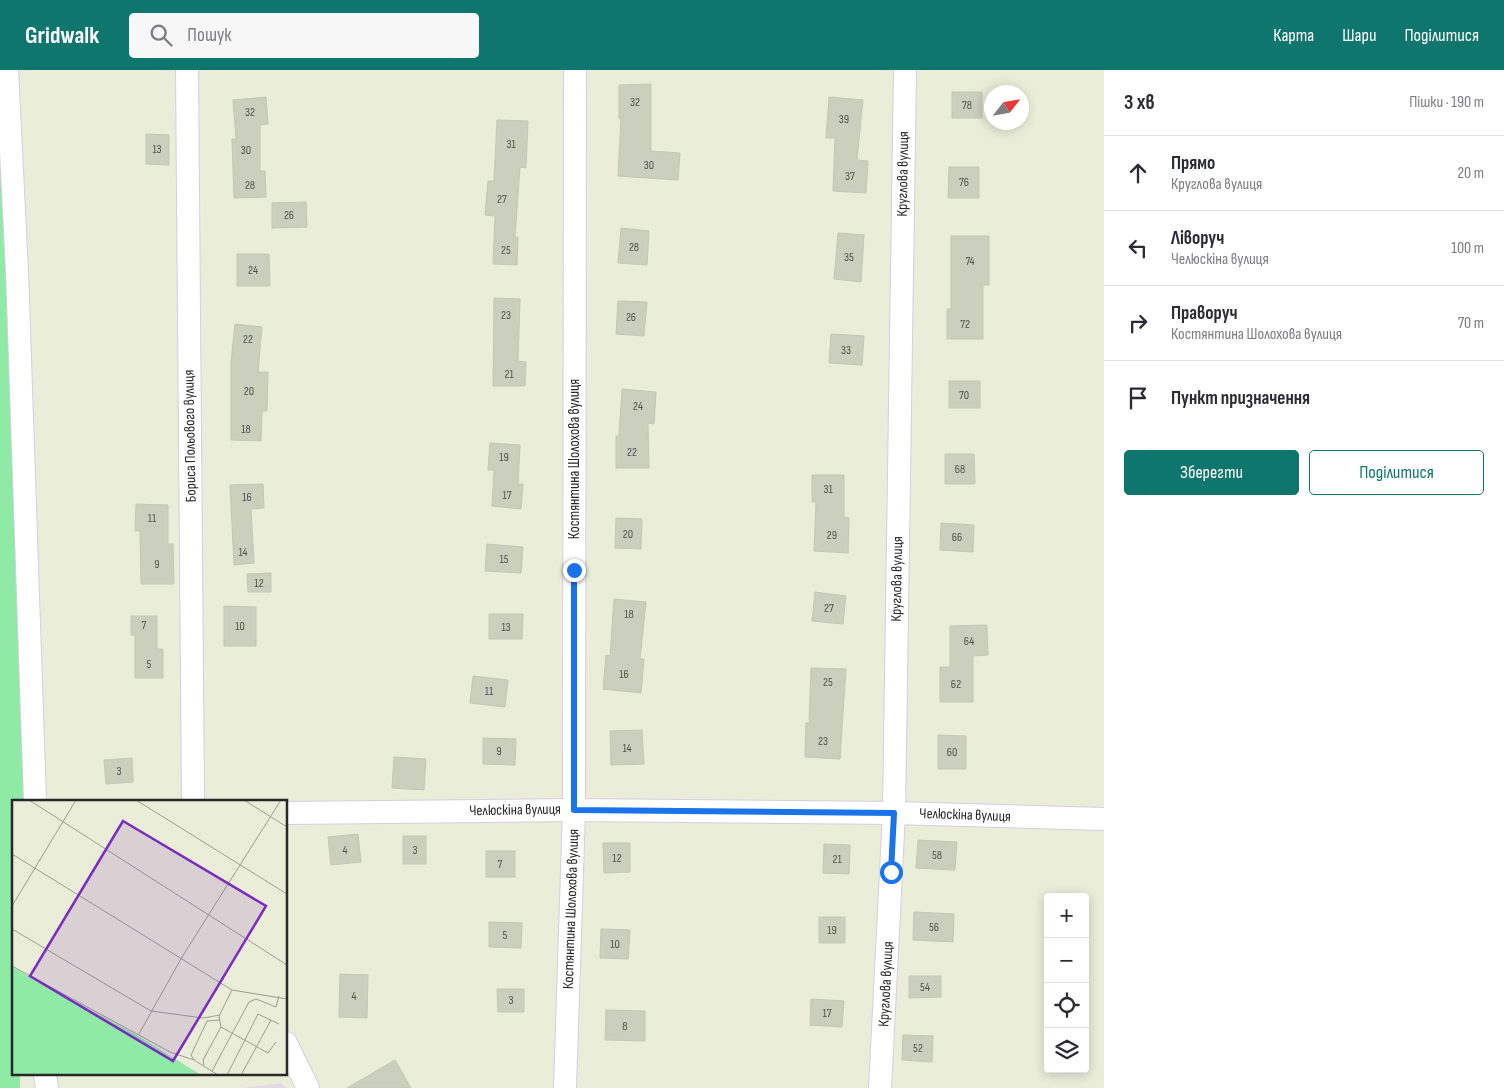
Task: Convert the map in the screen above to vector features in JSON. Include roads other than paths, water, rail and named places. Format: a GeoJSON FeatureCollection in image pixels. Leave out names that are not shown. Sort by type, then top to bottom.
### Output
{"type":"FeatureCollection","features":[{"type":"Feature","properties":{"kind":"street"},"geometry":{"type":"LineString","coordinates":[[8,70],[18,281],[35,800]]}},
{"type":"Feature","properties":{"kind":"street","name":"Бориса Польового вулиця"},"geometry":{"type":"LineString","coordinates":[[186,70],[193,800]]}},
{"type":"Feature","properties":{"kind":"street","name":"Костянтина Шолохова вулиця"},"geometry":{"type":"LineString","coordinates":[[565,1088],[574,810],[575,70]]}},
{"type":"Feature","properties":{"kind":"street","name":"Круглова вулиця"},"geometry":{"type":"LineString","coordinates":[[880,1088],[894,813],[905,70]]}},
{"type":"Feature","properties":{"kind":"street","name":"Челюскіна вулиця"},"geometry":{"type":"LineString","coordinates":[[288,814],[574,810],[894,813],[1104,819]]}},
{"type":"Feature","properties":{"kind":"street"},"geometry":{"type":"LineString","coordinates":[[288,1047],[308,1088]]}}]}
